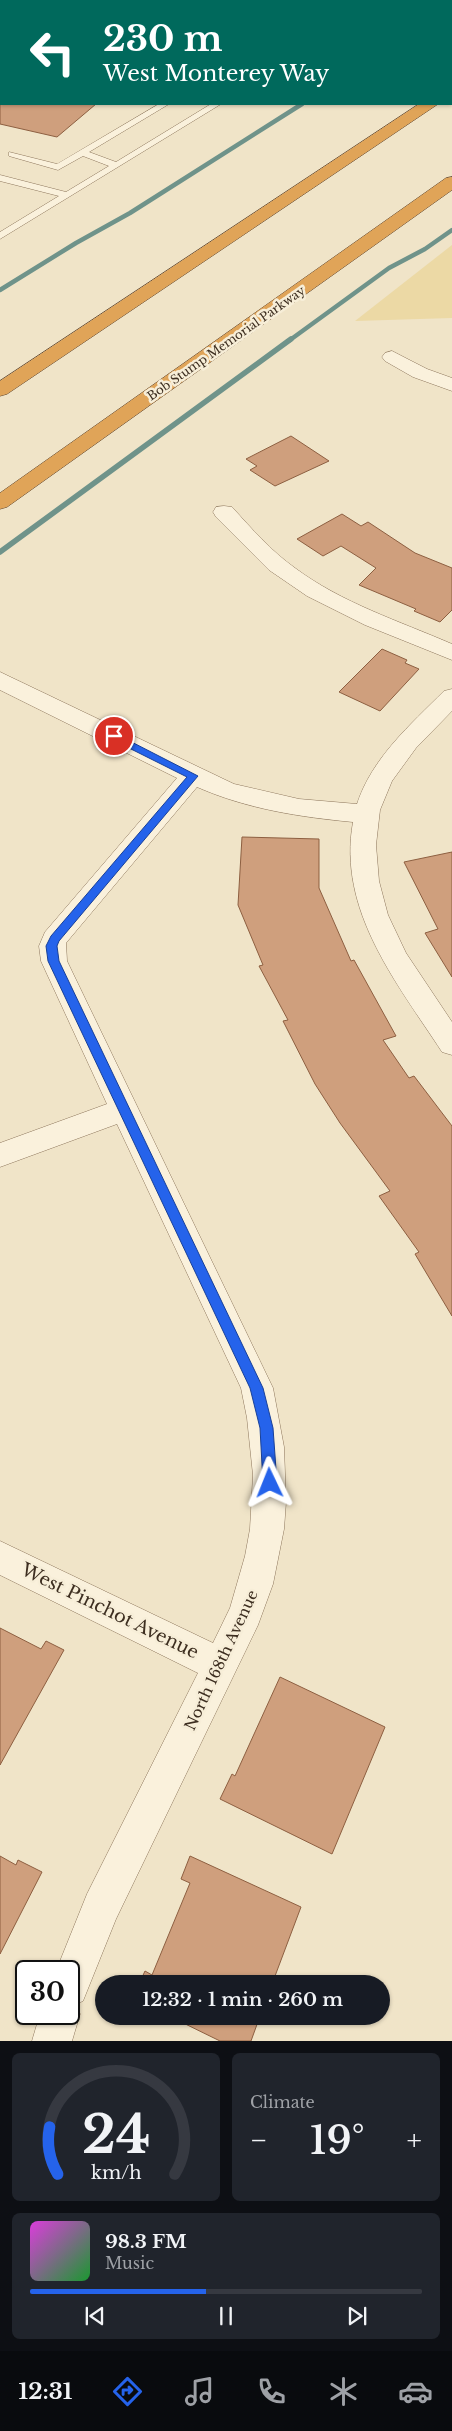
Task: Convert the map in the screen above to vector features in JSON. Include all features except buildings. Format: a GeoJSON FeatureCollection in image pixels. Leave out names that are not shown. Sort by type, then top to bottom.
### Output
{"type":"FeatureCollection","features":[{"type":"Feature","properties":{"kind":"highway"},"geometry":{"type":"LineString","coordinates":[[0,390],[428,105]]}},
{"type":"Feature","properties":{"kind":"highway","name":"Bob Stump Memorial Parkway"},"geometry":{"type":"LineString","coordinates":[[0,503],[452,182]]}},
{"type":"Feature","properties":{"kind":"highway"},"geometry":{"type":"LineString","coordinates":[[0,384],[43,360]]}},
{"type":"Feature","properties":{"kind":"street"},"geometry":{"type":"LineString","coordinates":[[392,357],[420,373],[452,385]]}},
{"type":"Feature","properties":{"kind":"street"},"geometry":{"type":"LineString","coordinates":[[224,512],[265,555],[297,580],[338,602],[452,654]]}},
{"type":"Feature","properties":{"kind":"street"},"geometry":{"type":"LineString","coordinates":[[0,680],[193,776],[228,791],[274,803],[367,814]]}},
{"type":"Feature","properties":{"kind":"street"},"geometry":{"type":"LineString","coordinates":[[452,697],[395,758],[373,793],[367,814],[364,842],[366,873],[372,903],[381,931],[402,968],[452,1044]]}},
{"type":"Feature","properties":{"kind":"street","name":"North 168th Avenue"},"geometry":{"type":"LineString","coordinates":[[80,1960],[101,1908],[246,1614],[260,1576],[267,1539],[270,1464],[266,1428],[257,1388],[54,961],[52,946],[54,939],[193,776]]}},
{"type":"Feature","properties":{"kind":"street"},"geometry":{"type":"LineString","coordinates":[[0,1155],[125,1109]]}},
{"type":"Feature","properties":{"kind":"street","name":"West Pinchot Avenue"},"geometry":{"type":"LineString","coordinates":[[0,1557],[221,1666]]}},
{"type":"Feature","properties":{"kind":"street"},"geometry":{"type":"LineString","coordinates":[[52,2041],[57,2025]]}},
{"type":"Feature","properties":{"kind":"lane"},"geometry":{"type":"LineString","coordinates":[[12,154],[58,167],[163,105]]}},
{"type":"Feature","properties":{"kind":"lane"},"geometry":{"type":"LineString","coordinates":[[0,236],[216,105]]}},
{"type":"Feature","properties":{"kind":"lane"},"geometry":{"type":"LineString","coordinates":[[82,153],[116,165]]}},
{"type":"Feature","properties":{"kind":"lane"},"geometry":{"type":"LineString","coordinates":[[0,178],[67,195]]}},
{"type":"Feature","properties":{"kind":"sand"},"geometry":{"type":"Polygon","coordinates":[[[452,245],[452,318],[355,321],[452,245]]]}},
{"type":"Feature","properties":{"kind":"waterway"},"geometry":{"type":"LineString","coordinates":[[0,290],[76,243],[130,213],[300,105]]}},
{"type":"Feature","properties":{"kind":"waterway"},"geometry":{"type":"LineString","coordinates":[[290,340],[389,268],[425,249],[452,230]]}},
{"type":"Feature","properties":{"kind":"waterway"},"geometry":{"type":"LineString","coordinates":[[0,552],[291,339]]}},
{"type":"Feature","properties":{"kind":"route"},"geometry":{"type":"LineString","coordinates":[[114,736],[193,776],[54,939],[52,952],[54,961],[257,1388],[266,1428],[270,1483]]}}]}
